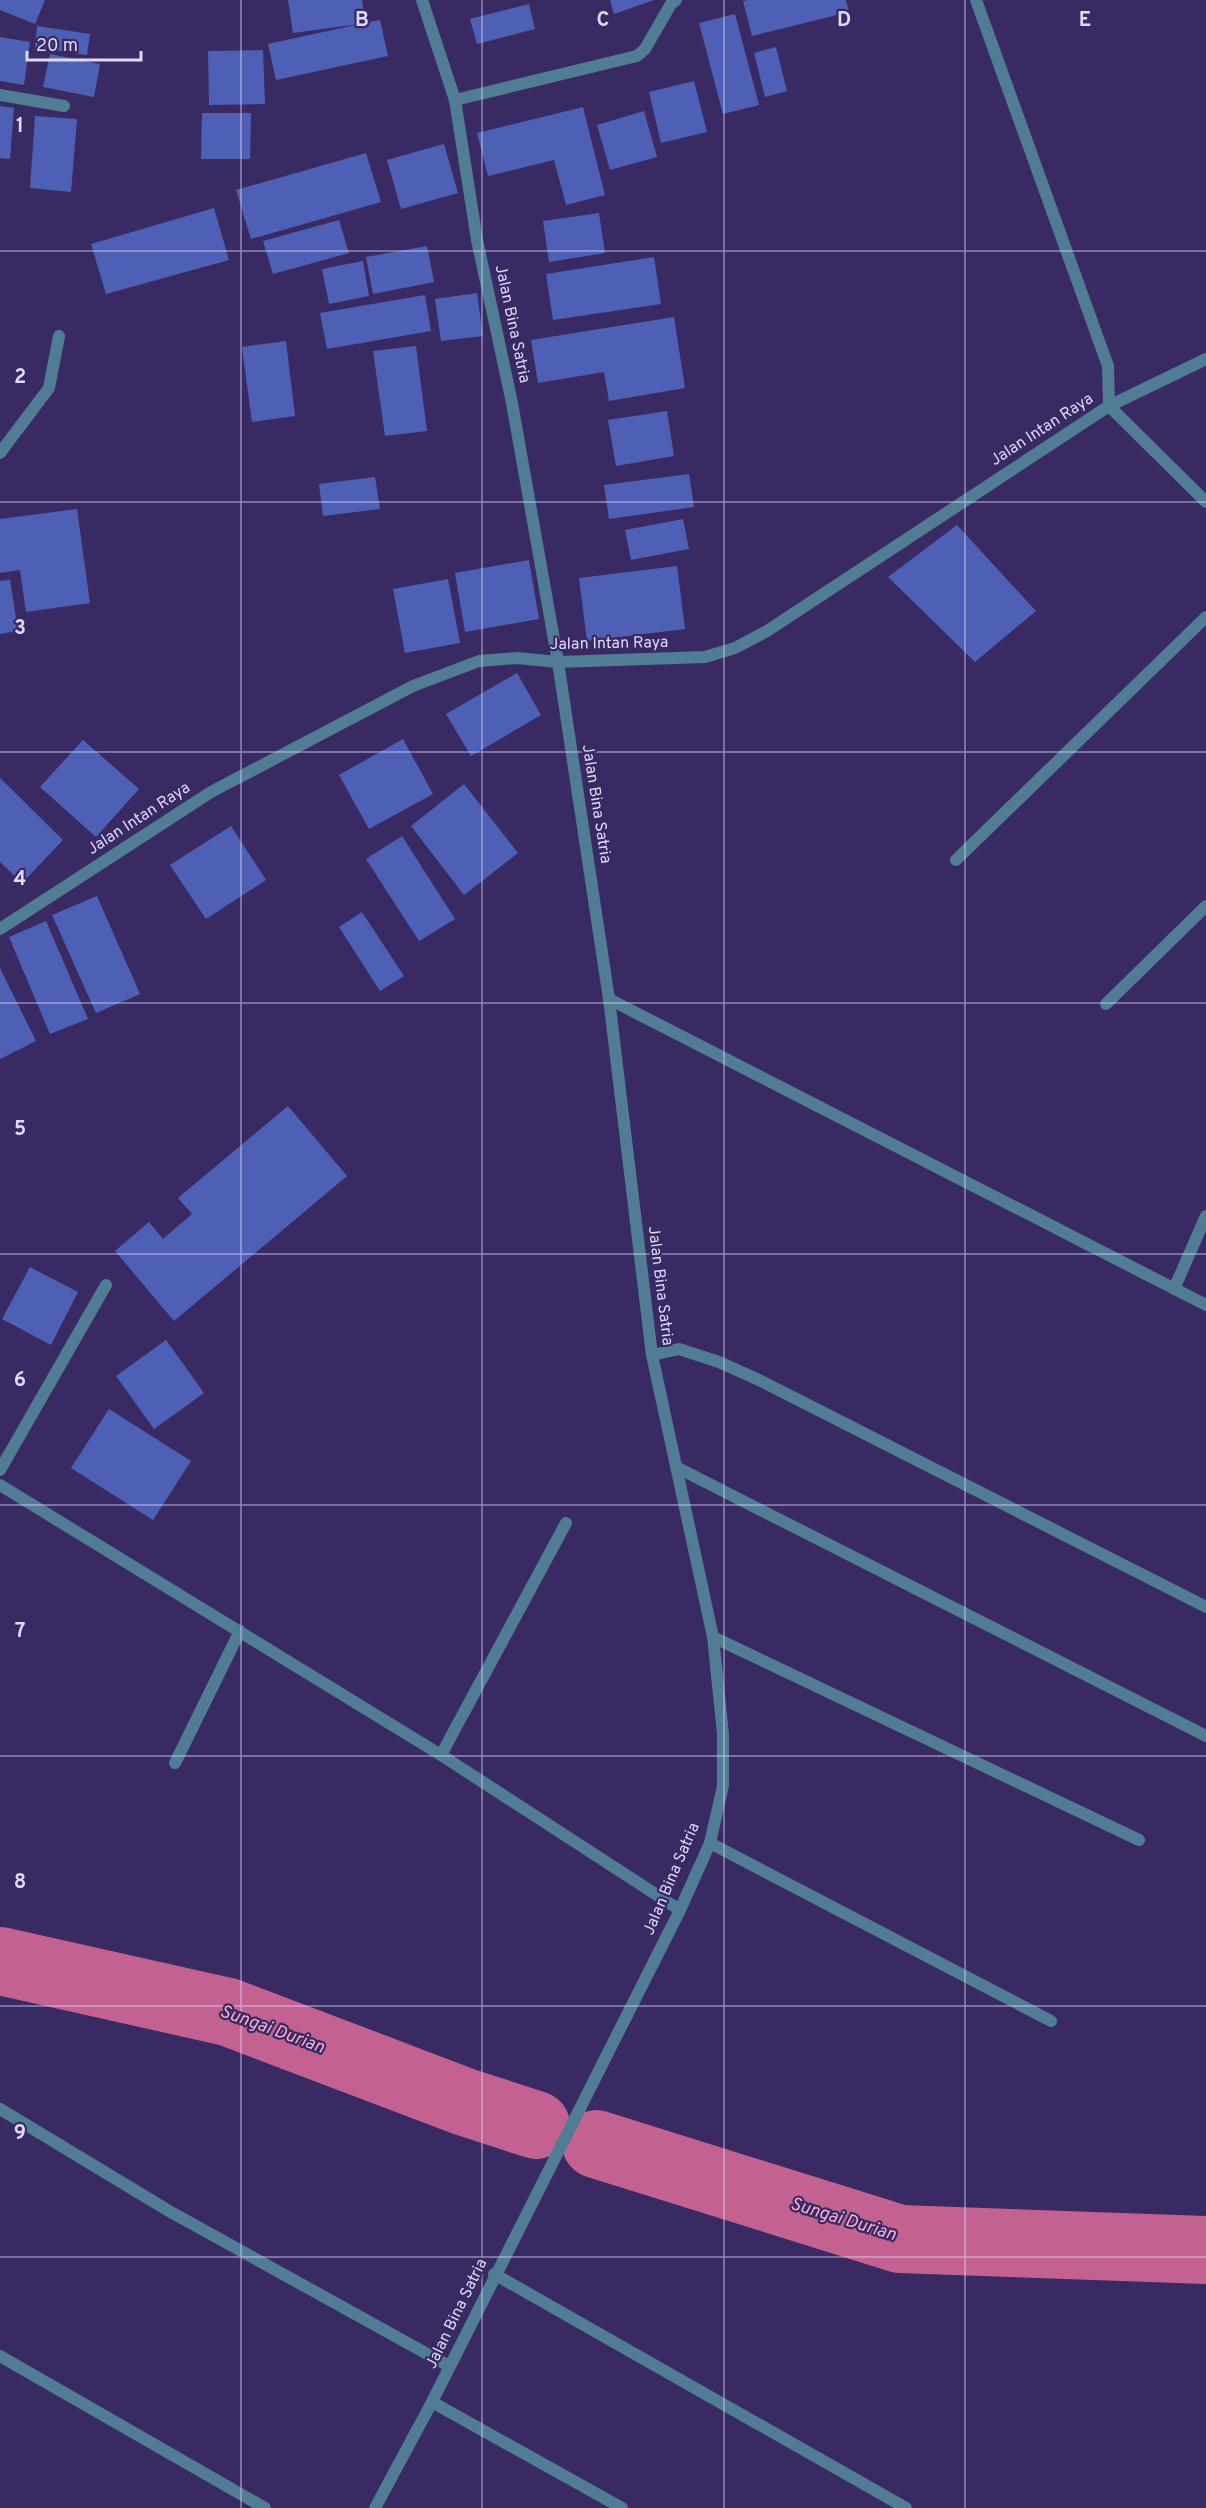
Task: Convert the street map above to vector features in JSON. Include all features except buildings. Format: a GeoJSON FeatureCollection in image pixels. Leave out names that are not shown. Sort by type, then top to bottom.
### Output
{"type":"FeatureCollection","features":[{"type":"Feature","properties":{"kind":"street","name":"Jalan Bina Satria"},"geometry":{"type":"LineString","coordinates":[[375,2508],[432,2402],[494,2274],[680,1910],[710,1843],[723,1786],[723,1734],[713,1637],[652,1355],[609,999],[558,663],[512,403],[477,240],[455,100],[422,0]]}},
{"type":"Feature","properties":{"kind":"street"},"geometry":{"type":"LineString","coordinates":[[455,100],[637,56],[645,49],[671,4],[676,0]]}},
{"type":"Feature","properties":{"kind":"street"},"geometry":{"type":"LineString","coordinates":[[976,0],[1108,366],[1109,406],[1206,502]]}},
{"type":"Feature","properties":{"kind":"street"},"geometry":{"type":"LineString","coordinates":[[0,95],[64,106]]}},
{"type":"Feature","properties":{"kind":"street"},"geometry":{"type":"LineString","coordinates":[[0,453],[49,388],[59,336]]}},
{"type":"Feature","properties":{"kind":"street","name":"Jalan Intan Raya"},"geometry":{"type":"LineString","coordinates":[[0,928],[211,792],[413,686],[479,661],[517,658],[558,663],[705,657],[735,648],[767,631],[1109,406],[1206,359]]}},
{"type":"Feature","properties":{"kind":"street"},"geometry":{"type":"LineString","coordinates":[[956,860],[1206,617]]}},
{"type":"Feature","properties":{"kind":"street"},"geometry":{"type":"LineString","coordinates":[[1106,1004],[1206,906]]}},
{"type":"Feature","properties":{"kind":"street"},"geometry":{"type":"LineString","coordinates":[[609,999],[1206,1305]]}},
{"type":"Feature","properties":{"kind":"street"},"geometry":{"type":"LineString","coordinates":[[1174,1289],[1206,1216]]}},
{"type":"Feature","properties":{"kind":"street"},"geometry":{"type":"LineString","coordinates":[[0,1470],[106,1285]]}},
{"type":"Feature","properties":{"kind":"street"},"geometry":{"type":"LineString","coordinates":[[652,1355],[679,1349],[719,1362],[759,1380],[1206,1607]]}},
{"type":"Feature","properties":{"kind":"street"},"geometry":{"type":"LineString","coordinates":[[676,1467],[1206,1736]]}},
{"type":"Feature","properties":{"kind":"street"},"geometry":{"type":"LineString","coordinates":[[0,1485],[441,1755],[680,1910]]}},
{"type":"Feature","properties":{"kind":"street"},"geometry":{"type":"LineString","coordinates":[[441,1755],[566,1523]]}},
{"type":"Feature","properties":{"kind":"street"},"geometry":{"type":"LineString","coordinates":[[175,1764],[240,1631]]}},
{"type":"Feature","properties":{"kind":"street"},"geometry":{"type":"LineString","coordinates":[[713,1637],[1139,1840]]}},
{"type":"Feature","properties":{"kind":"street"},"geometry":{"type":"LineString","coordinates":[[710,1843],[1051,2021]]}},
{"type":"Feature","properties":{"kind":"street"},"geometry":{"type":"LineString","coordinates":[[0,2109],[169,2211],[449,2366]]}},
{"type":"Feature","properties":{"kind":"street"},"geometry":{"type":"LineString","coordinates":[[494,2274],[906,2508]]}},
{"type":"Feature","properties":{"kind":"street"},"geometry":{"type":"LineString","coordinates":[[0,2356],[266,2508]]}},
{"type":"Feature","properties":{"kind":"street"},"geometry":{"type":"LineString","coordinates":[[432,2402],[622,2508]]}},
{"type":"Feature","properties":{"kind":"waterway","name":"Sungai Durian"},"geometry":{"type":"LineString","coordinates":[[0,1961],[228,2012],[465,2102],[536,2125]]}},
{"type":"Feature","properties":{"kind":"waterway","name":"Sungai Durian"},"geometry":{"type":"LineString","coordinates":[[596,2144],[900,2239],[1206,2250]]}}]}
